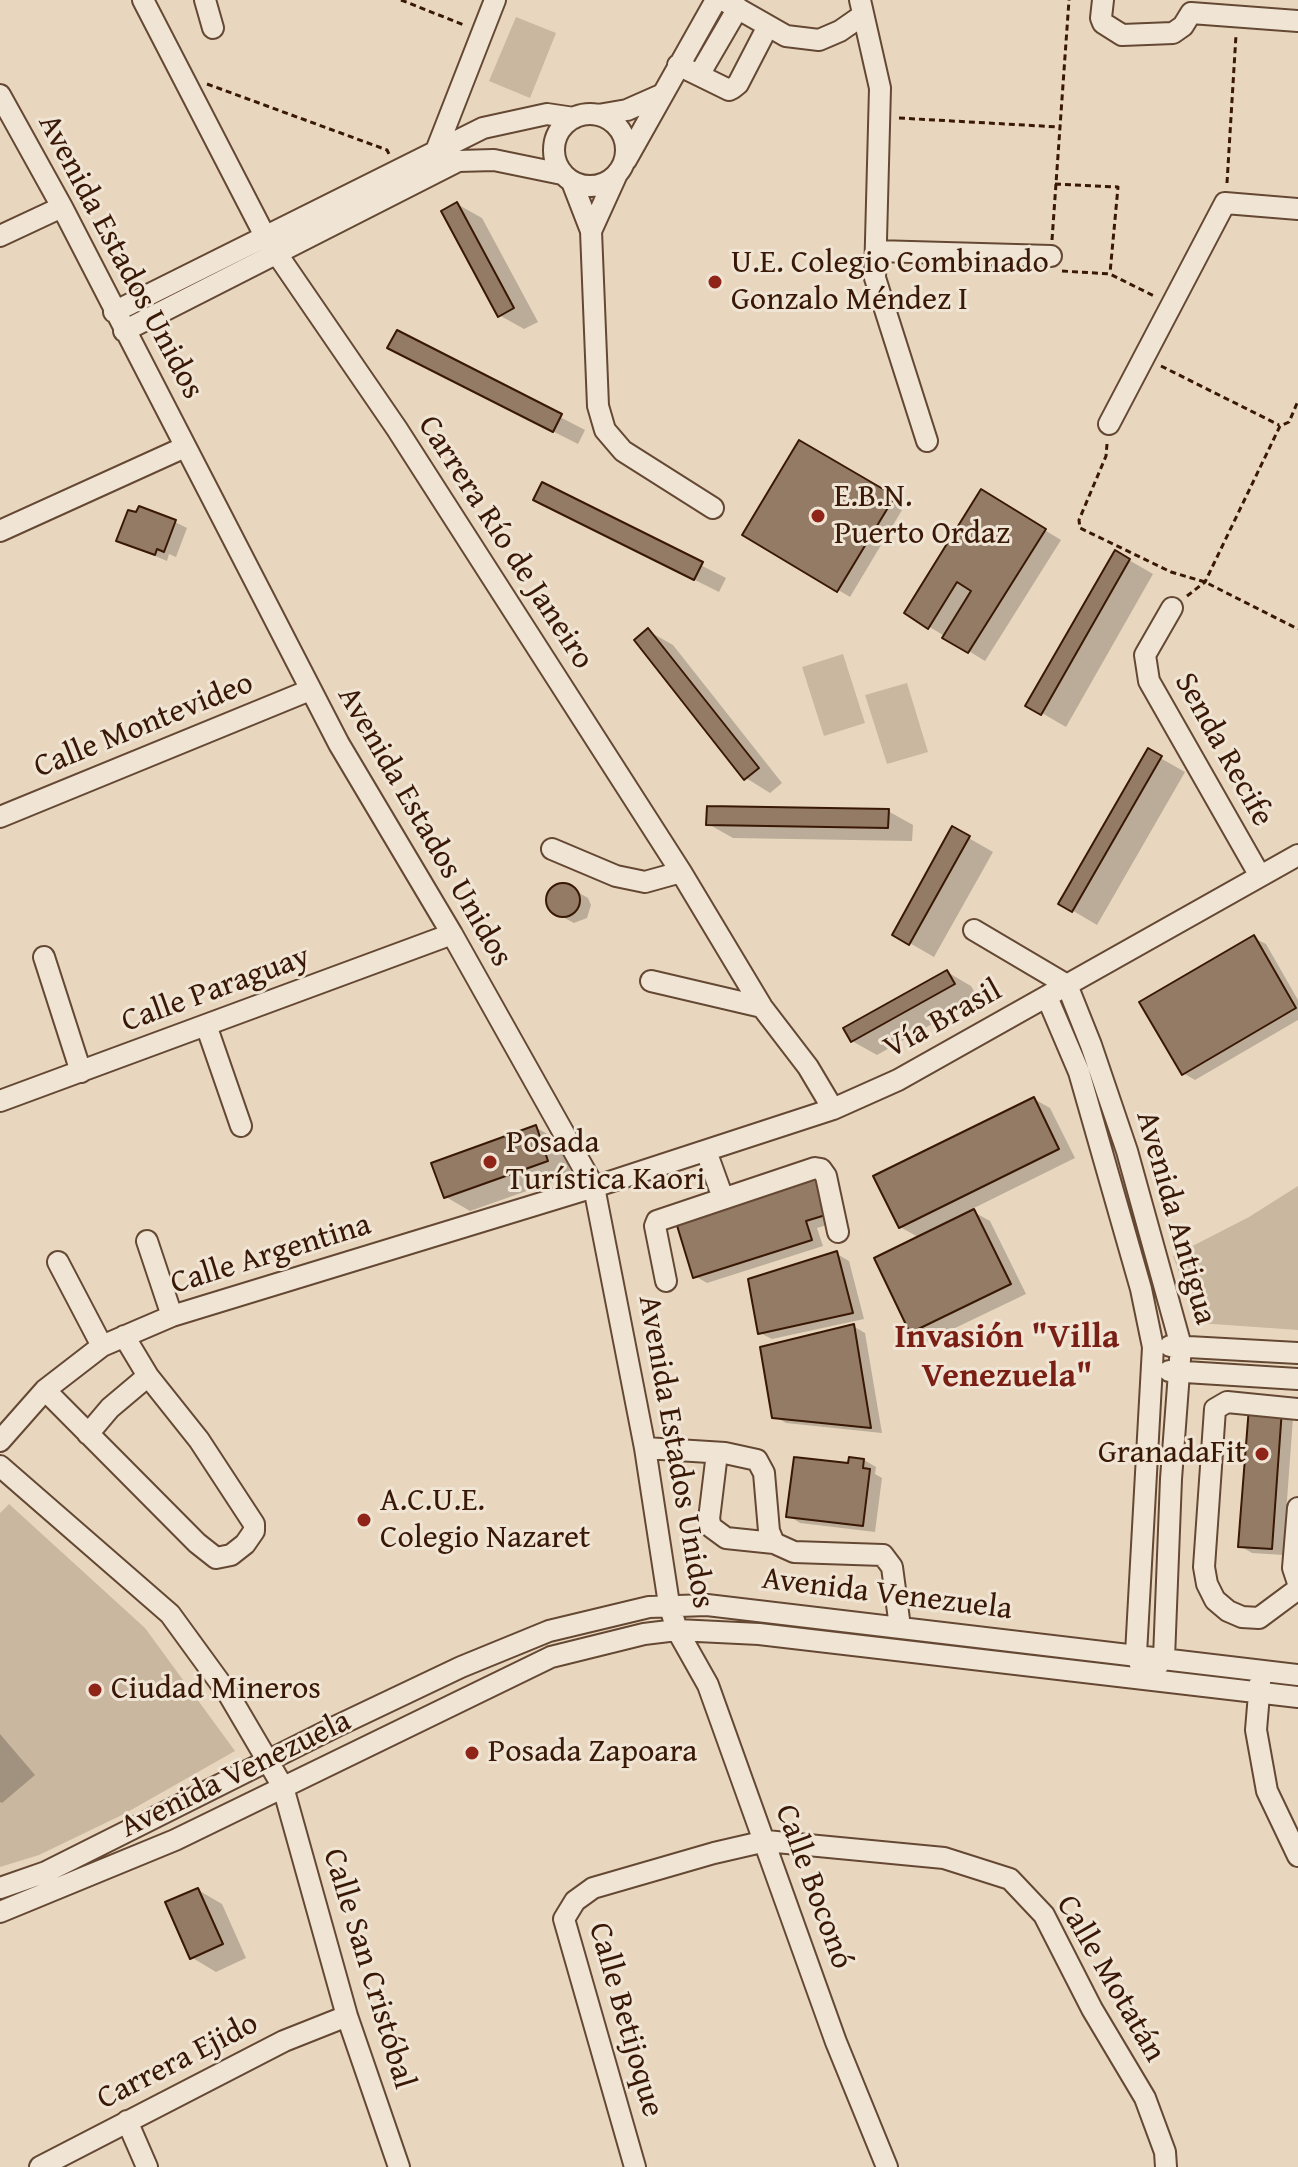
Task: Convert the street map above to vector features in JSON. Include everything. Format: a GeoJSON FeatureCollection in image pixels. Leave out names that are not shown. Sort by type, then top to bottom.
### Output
{"type":"FeatureCollection","features":[{"type":"Feature","properties":{"kind":"street"},"geometry":{"type":"LineString","coordinates":[[205,0],[213,28]]}},
{"type":"Feature","properties":{"kind":"street"},"geometry":{"type":"LineString","coordinates":[[433,164],[495,0]]}},
{"type":"Feature","properties":{"kind":"street"},"geometry":{"type":"LineString","coordinates":[[591,231],[661,95],[716,0]]}},
{"type":"Feature","properties":{"kind":"street"},"geometry":{"type":"LineString","coordinates":[[1103,0],[1103,23],[1122,35],[1173,33],[1183,26],[1191,13],[1298,21]]}},
{"type":"Feature","properties":{"kind":"street","name":"Carrera Río de Janeiro"},"geometry":{"type":"LineString","coordinates":[[148,1],[182,75],[272,246],[397,429],[681,872],[762,1007],[808,1067],[833,1109]]}},
{"type":"Feature","properties":{"kind":"street"},"geometry":{"type":"LineString","coordinates":[[699,75],[730,4],[786,36],[819,40],[840,31],[862,8]]}},
{"type":"Feature","properties":{"kind":"street"},"geometry":{"type":"LineString","coordinates":[[862,8],[880,88],[875,278],[927,441]]}},
{"type":"Feature","properties":{"kind":"street"},"geometry":{"type":"LineString","coordinates":[[678,65],[729,90],[738,84],[768,26]]}},
{"type":"Feature","properties":{"kind":"street","name":"Avenida Estados Unidos"},"geometry":{"type":"LineString","coordinates":[[0,95],[62,207],[310,690],[594,1187],[645,1448],[669,1604],[677,1630]]}},
{"type":"Feature","properties":{"kind":"street"},"geometry":{"type":"LineString","coordinates":[[114,312],[272,246],[433,164],[483,128],[547,114],[574,118],[627,110],[661,95]]}},
{"type":"Feature","properties":{"kind":"street"},"geometry":{"type":"LineString","coordinates":[[124,331],[398,171],[458,161],[494,160],[567,178],[583,186],[595,186],[620,171],[627,153],[620,128],[598,115]]}},
{"type":"Feature","properties":{"kind":"street"},"geometry":{"type":"LineString","coordinates":[[574,118],[565,124],[554,143],[556,165],[567,178],[591,231],[598,406],[605,430],[623,451],[713,508]]}},
{"type":"Feature","properties":{"kind":"street"},"geometry":{"type":"LineString","coordinates":[[1109,424],[1225,203],[1298,209]]}},
{"type":"Feature","properties":{"kind":"street"},"geometry":{"type":"LineString","coordinates":[[0,236],[62,207]]}},
{"type":"Feature","properties":{"kind":"street"},"geometry":{"type":"LineString","coordinates":[[876,251],[1051,256]]}},
{"type":"Feature","properties":{"kind":"street"},"geometry":{"type":"LineString","coordinates":[[0,531],[185,447]]}},
{"type":"Feature","properties":{"kind":"street","name":"Senda Recife"},"geometry":{"type":"LineString","coordinates":[[1172,608],[1145,655],[1149,681],[1260,876]]}},
{"type":"Feature","properties":{"kind":"street","name":"Calle Montevideo"},"geometry":{"type":"LineString","coordinates":[[0,817],[310,690]]}},
{"type":"Feature","properties":{"kind":"street"},"geometry":{"type":"LineString","coordinates":[[552,849],[616,876],[645,882],[681,872]]}},
{"type":"Feature","properties":{"kind":"street","name":"Vía Brasil"},"geometry":{"type":"LineString","coordinates":[[594,1187],[833,1109],[898,1080],[1298,855]]}},
{"type":"Feature","properties":{"kind":"street"},"geometry":{"type":"LineString","coordinates":[[974,930],[1067,985]]}},
{"type":"Feature","properties":{"kind":"street","name":"Calle Paraguay"},"geometry":{"type":"LineString","coordinates":[[0,1101],[452,934]]}},
{"type":"Feature","properties":{"kind":"street"},"geometry":{"type":"LineString","coordinates":[[44,957],[81,1072]]}},
{"type":"Feature","properties":{"kind":"street"},"geometry":{"type":"LineString","coordinates":[[651,981],[762,1007]]}},
{"type":"Feature","properties":{"kind":"street","name":"Avenida Antigua"},"geometry":{"type":"LineString","coordinates":[[1067,985],[1127,1151],[1181,1346],[1171,1479],[1164,1658]]}},
{"type":"Feature","properties":{"kind":"street","name":"Avenida Antigua"},"geometry":{"type":"LineString","coordinates":[[1047,997],[1079,1072],[1141,1289],[1153,1347],[1136,1654],[1146,1679]]}},
{"type":"Feature","properties":{"kind":"street"},"geometry":{"type":"LineString","coordinates":[[206,1025],[241,1126]]}},
{"type":"Feature","properties":{"kind":"street"},"geometry":{"type":"LineString","coordinates":[[706,1151],[723,1198]]}},
{"type":"Feature","properties":{"kind":"street"},"geometry":{"type":"LineString","coordinates":[[666,1281],[655,1226],[657,1221],[815,1168],[821,1169],[826,1176],[838,1232]]}},
{"type":"Feature","properties":{"kind":"street","name":"Calle Argentina"},"geometry":{"type":"LineString","coordinates":[[0,1441],[45,1390],[102,1346],[124,1336],[172,1316],[594,1187]]}},
{"type":"Feature","properties":{"kind":"street"},"geometry":{"type":"LineString","coordinates":[[147,1241],[172,1316]]}},
{"type":"Feature","properties":{"kind":"street"},"geometry":{"type":"LineString","coordinates":[[58,1262],[102,1346]]}},
{"type":"Feature","properties":{"kind":"street"},"geometry":{"type":"LineString","coordinates":[[45,1390],[216,1558],[231,1555],[245,1544],[254,1531],[248,1513],[199,1440],[148,1376],[124,1336]]}},
{"type":"Feature","properties":{"kind":"street"},"geometry":{"type":"LineString","coordinates":[[1153,1347],[1298,1353]]}},
{"type":"Feature","properties":{"kind":"street"},"geometry":{"type":"LineString","coordinates":[[1153,1371],[1298,1379]]}},
{"type":"Feature","properties":{"kind":"street"},"geometry":{"type":"LineString","coordinates":[[88,1434],[110,1408],[148,1376]]}},
{"type":"Feature","properties":{"kind":"street"},"geometry":{"type":"LineString","coordinates":[[1298,1409],[1227,1402],[1215,1409],[1204,1567],[1207,1584],[1215,1600],[1228,1611],[1242,1617],[1259,1618],[1298,1586],[1293,1568],[1298,1510]]}},
{"type":"Feature","properties":{"kind":"street"},"geometry":{"type":"LineString","coordinates":[[645,1448],[717,1453],[757,1460],[764,1473],[769,1531],[774,1543]]}},
{"type":"Feature","properties":{"kind":"street"},"geometry":{"type":"LineString","coordinates":[[717,1453],[709,1519],[711,1527],[726,1538],[774,1543],[794,1552],[883,1555],[892,1567],[900,1627]]}},
{"type":"Feature","properties":{"kind":"street","name":"Calle San Cristóbal"},"geometry":{"type":"LineString","coordinates":[[0,1466],[170,1614],[229,1695],[283,1787],[347,2016],[399,2167]]}},
{"type":"Feature","properties":{"kind":"street","name":"Avenida Venezuela"},"geometry":{"type":"LineString","coordinates":[[0,1888],[46,1872],[461,1667],[549,1631],[669,1604],[707,1605],[1298,1675]]}},
{"type":"Feature","properties":{"kind":"street","name":"Avenida Venezuela"},"geometry":{"type":"LineString","coordinates":[[0,1912],[175,1840],[551,1657],[602,1642],[677,1630],[759,1634],[1298,1697]]}},
{"type":"Feature","properties":{"kind":"street","name":"Calle Boconó"},"geometry":{"type":"LineString","coordinates":[[677,1630],[708,1685],[836,2042],[887,2167]]}},
{"type":"Feature","properties":{"kind":"street"},"geometry":{"type":"LineString","coordinates":[[1146,1679],[1164,1658]]}},
{"type":"Feature","properties":{"kind":"street"},"geometry":{"type":"LineString","coordinates":[[1261,1670],[1256,1730],[1267,1791],[1298,1856]]}},
{"type":"Feature","properties":{"kind":"street","name":"Calle Betijoque"},"geometry":{"type":"LineString","coordinates":[[635,2167],[564,1919],[575,1901],[593,1888],[766,1841]]}},
{"type":"Feature","properties":{"kind":"street","name":"Calle Motatán"},"geometry":{"type":"LineString","coordinates":[[766,1841],[944,1858],[1010,1879],[1044,1915],[1092,2009],[1145,2098],[1165,2152],[1166,2167]]}},
{"type":"Feature","properties":{"kind":"street","name":"Carrera Ejido"},"geometry":{"type":"LineString","coordinates":[[40,2167],[284,2041],[347,2016]]}},
{"type":"Feature","properties":{"kind":"street"},"geometry":{"type":"LineString","coordinates":[[127,2121],[147,2167]]}},
{"type":"Feature","properties":{"kind":"path"},"geometry":{"type":"LineString","coordinates":[[401,0],[483,32]]}},
{"type":"Feature","properties":{"kind":"path"},"geometry":{"type":"LineString","coordinates":[[1069,0],[1049,270],[1110,274],[1171,305]]}},
{"type":"Feature","properties":{"kind":"path"},"geometry":{"type":"LineString","coordinates":[[1225,203],[1237,16]]}},
{"type":"Feature","properties":{"kind":"path"},"geometry":{"type":"LineString","coordinates":[[182,75],[387,150],[398,171]]}},
{"type":"Feature","properties":{"kind":"path"},"geometry":{"type":"LineString","coordinates":[[879,117],[1059,127]]}},
{"type":"Feature","properties":{"kind":"path"},"geometry":{"type":"LineString","coordinates":[[1055,184],[1118,187],[1110,274]]}},
{"type":"Feature","properties":{"kind":"path"},"geometry":{"type":"LineString","coordinates":[[1143,357],[1280,426]]}},
{"type":"Feature","properties":{"kind":"path"},"geometry":{"type":"LineString","coordinates":[[1172,608],[1205,582],[1280,426],[1289,422],[1298,401]]}},
{"type":"Feature","properties":{"kind":"path"},"geometry":{"type":"LineString","coordinates":[[1109,424],[1106,456],[1079,520],[1080,528],[1171,572],[1205,582],[1298,629]]}},
{"type":"Feature","properties":{"kind":"shaded area"},"geometry":{"type":"Polygon","coordinates":[[[516,17],[556,33],[530,98],[489,81],[516,17]]]}},
{"type":"Feature","properties":{"kind":"shaded area"},"geometry":{"type":"Polygon","coordinates":[[[843,654],[865,723],[824,736],[802,667],[843,654]]]}},
{"type":"Feature","properties":{"kind":"shaded area"},"geometry":{"type":"Polygon","coordinates":[[[907,683],[928,752],[887,764],[865,695],[907,683]]]}},
{"type":"Feature","properties":{"kind":"shaded area"},"geometry":{"type":"Polygon","coordinates":[[[1298,1186],[1298,1330],[1198,1323],[1173,1256],[1249,1217],[1298,1186]]]}},
{"type":"Feature","properties":{"kind":"shaded area","name":"Ciudad Mineros"},"geometry":{"type":"Polygon","coordinates":[[[9,1504],[145,1628],[235,1751],[124,1814],[39,1855],[0,1867],[0,1513],[9,1504]]]}},
{"type":"Feature","properties":{"kind":"building"},"geometry":{"type":"Polygon","coordinates":[[[457,202],[514,308],[498,317],[441,211],[457,202]]]}},
{"type":"Feature","properties":{"kind":"building"},"geometry":{"type":"Polygon","coordinates":[[[397,330],[562,414],[553,432],[387,348],[397,330]]]}},
{"type":"Feature","properties":{"kind":"building","name":"E.B.N. Puerto Ordaz"},"geometry":{"type":"Polygon","coordinates":[[[799,440],[895,496],[837,592],[742,535],[799,440]]]}},
{"type":"Feature","properties":{"kind":"building"},"geometry":{"type":"Polygon","coordinates":[[[542,482],[703,562],[694,580],[533,500],[542,482]]]}},
{"type":"Feature","properties":{"kind":"building"},"geometry":{"type":"Polygon","coordinates":[[[981,489],[1046,529],[968,653],[942,638],[971,591],[957,582],[928,629],[904,613],[981,489]]]}},
{"type":"Feature","properties":{"kind":"building"},"geometry":{"type":"Polygon","coordinates":[[[139,506],[176,520],[164,552],[157,549],[155,555],[116,541],[128,510],[136,512],[139,506]]]}},
{"type":"Feature","properties":{"kind":"building"},"geometry":{"type":"Polygon","coordinates":[[[1115,550],[1130,559],[1041,715],[1025,706],[1115,550]]]}},
{"type":"Feature","properties":{"kind":"building"},"geometry":{"type":"Polygon","coordinates":[[[648,628],[759,768],[744,780],[634,640],[648,628]]]}},
{"type":"Feature","properties":{"kind":"building"},"geometry":{"type":"Polygon","coordinates":[[[1148,748],[1162,756],[1072,912],[1058,904],[1148,748]]]}},
{"type":"Feature","properties":{"kind":"building"},"geometry":{"type":"Polygon","coordinates":[[[707,806],[889,809],[888,828],[706,825],[707,806]]]}},
{"type":"Feature","properties":{"kind":"building"},"geometry":{"type":"Polygon","coordinates":[[[952,826],[970,836],[909,945],[892,935],[952,826]]]}},
{"type":"Feature","properties":{"kind":"building"},"geometry":{"type":"Polygon","coordinates":[[[563,883],[575,888],[580,900],[575,912],[563,917],[551,912],[546,900],[551,888],[563,883]]]}},
{"type":"Feature","properties":{"kind":"building"},"geometry":{"type":"Polygon","coordinates":[[[1254,935],[1296,1008],[1182,1075],[1139,1002],[1254,935]]]}},
{"type":"Feature","properties":{"kind":"building"},"geometry":{"type":"Polygon","coordinates":[[[947,970],[955,984],[851,1042],[843,1028],[947,970]]]}},
{"type":"Feature","properties":{"kind":"building"},"geometry":{"type":"Polygon","coordinates":[[[1034,1097],[1059,1149],[899,1228],[873,1176],[1034,1097]]]}},
{"type":"Feature","properties":{"kind":"building","name":"Posada Turística Kaori"},"geometry":{"type":"Polygon","coordinates":[[[536,1125],[548,1161],[444,1198],[431,1163],[536,1125]]]}},
{"type":"Feature","properties":{"kind":"building"},"geometry":{"type":"Polygon","coordinates":[[[816,1174],[829,1214],[806,1221],[812,1240],[693,1278],[675,1219],[816,1174]]]}},
{"type":"Feature","properties":{"kind":"building"},"geometry":{"type":"Polygon","coordinates":[[[974,1209],[1011,1284],[910,1333],[874,1258],[974,1209]]]}},
{"type":"Feature","properties":{"kind":"building"},"geometry":{"type":"Polygon","coordinates":[[[837,1251],[853,1313],[758,1334],[748,1279],[837,1251]]]}},
{"type":"Feature","properties":{"kind":"building"},"geometry":{"type":"Polygon","coordinates":[[[854,1324],[871,1428],[772,1418],[760,1347],[854,1324]]]}},
{"type":"Feature","properties":{"kind":"building"},"geometry":{"type":"Polygon","coordinates":[[[1249,1407],[1282,1409],[1272,1549],[1238,1547],[1249,1407]]]}},
{"type":"Feature","properties":{"kind":"building"},"geometry":{"type":"Polygon","coordinates":[[[794,1457],[848,1463],[849,1457],[864,1459],[863,1468],[870,1469],[863,1526],[786,1517],[794,1457]]]}},
{"type":"Feature","properties":{"kind":"building"},"geometry":{"type":"Polygon","coordinates":[[[198,1888],[223,1944],[190,1959],[165,1902],[198,1888]]]}},
{"type":"Feature","properties":{"kind":"place","name":"U.E. Colegio Combinado Gonzalo Méndez I"},"geometry":{"type":"Point","coordinates":[715,282]}},
{"type":"Feature","properties":{"kind":"place","name":"E.B.N. Puerto Ordaz"},"geometry":{"type":"Point","coordinates":[818,516]}},
{"type":"Feature","properties":{"kind":"place","name":"Posada Turística Kaori"},"geometry":{"type":"Point","coordinates":[490,1162]}},
{"type":"Feature","properties":{"kind":"place","name":"GranadaFit"},"geometry":{"type":"Point","coordinates":[1262,1454]}},
{"type":"Feature","properties":{"kind":"place","name":"A.C.U.E. Colegio Nazaret"},"geometry":{"type":"Point","coordinates":[364,1520]}},
{"type":"Feature","properties":{"kind":"place","name":"Ciudad Mineros"},"geometry":{"type":"Point","coordinates":[95,1690]}},
{"type":"Feature","properties":{"kind":"place","name":"Posada Zapoara"},"geometry":{"type":"Point","coordinates":[472,1753]}},
{"type":"Feature","properties":{"kind":"district","name":"Invasión \"Villa Venezuela\""},"geometry":{"type":"Point","coordinates":[1007,1358]}}]}
